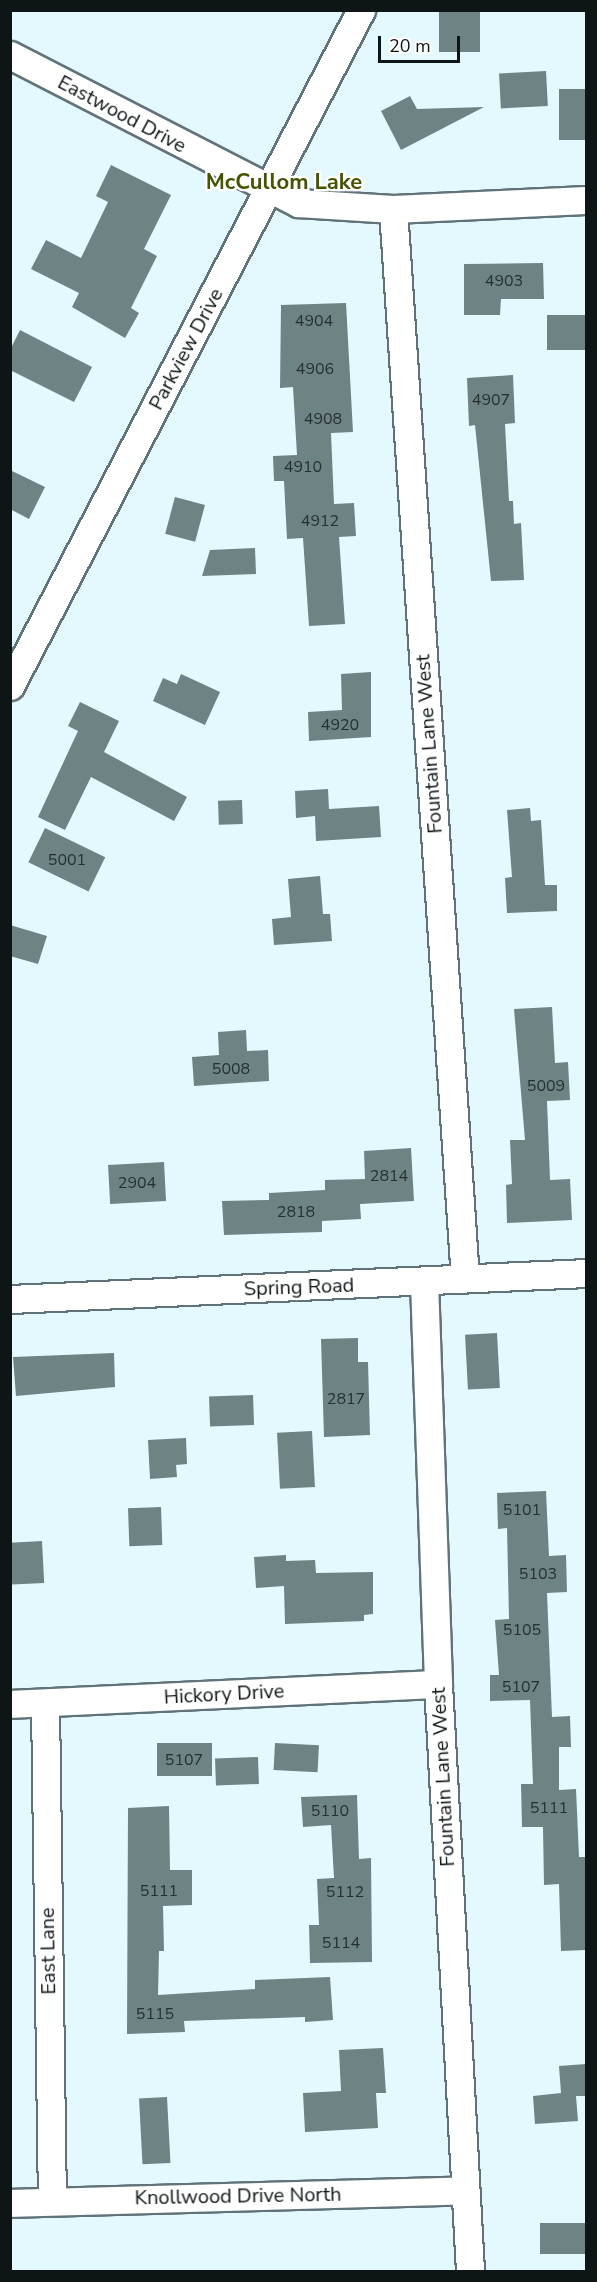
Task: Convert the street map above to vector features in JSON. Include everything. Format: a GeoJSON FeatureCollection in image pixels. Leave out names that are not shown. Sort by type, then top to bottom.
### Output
{"type":"FeatureCollection","features":[{"type":"Feature","properties":{"kind":"street","name":"Parkview Drive"},"geometry":{"type":"LineString","coordinates":[[10,686],[361,10]]}},
{"type":"Feature","properties":{"kind":"street","name":"Eastwood Drive"},"geometry":{"type":"LineString","coordinates":[[10,55],[269,191],[298,203],[393,209],[586,200]]}},
{"type":"Feature","properties":{"kind":"street","name":"Fountain Lane West"},"geometry":{"type":"LineString","coordinates":[[393,209],[465,1279]]}},
{"type":"Feature","properties":{"kind":"street","name":"Spring Road"},"geometry":{"type":"LineString","coordinates":[[10,1299],[586,1273]]}},
{"type":"Feature","properties":{"kind":"street","name":"Fountain Lane West"},"geometry":{"type":"LineString","coordinates":[[424,1281],[438,1684],[470,2271]]}},
{"type":"Feature","properties":{"kind":"street","name":"Hickory Drive"},"geometry":{"type":"LineString","coordinates":[[10,1704],[438,1684]]}},
{"type":"Feature","properties":{"kind":"street","name":"East Lane"},"geometry":{"type":"LineString","coordinates":[[45,1703],[52,2200]]}},
{"type":"Feature","properties":{"kind":"street","name":"Knollwood Drive North"},"geometry":{"type":"LineString","coordinates":[[10,2203],[465,2190]]}},
{"type":"Feature","properties":{"kind":"building"},"geometry":{"type":"Polygon","coordinates":[[[439,10],[480,10],[480,52],[439,52],[439,10]]]}},
{"type":"Feature","properties":{"kind":"building"},"geometry":{"type":"Polygon","coordinates":[[[546,71],[548,106],[501,108],[499,73],[546,71]]]}},
{"type":"Feature","properties":{"kind":"building"},"geometry":{"type":"Polygon","coordinates":[[[559,89],[586,89],[586,140],[559,140],[559,89]]]}},
{"type":"Feature","properties":{"kind":"building"},"geometry":{"type":"Polygon","coordinates":[[[410,96],[417,109],[484,107],[401,150],[381,111],[410,96]]]}},
{"type":"Feature","properties":{"kind":"building"},"geometry":{"type":"Polygon","coordinates":[[[111,165],[171,195],[144,249],[157,256],[131,308],[139,313],[125,338],[72,307],[79,293],[31,269],[46,240],[81,258],[108,202],[96,196],[111,165]]]}},
{"type":"Feature","properties":{"kind":"building"},"geometry":{"type":"Polygon","coordinates":[[[543,263],[544,299],[501,299],[500,315],[464,315],[464,264],[543,263]]]}},
{"type":"Feature","properties":{"kind":"building"},"geometry":{"type":"Polygon","coordinates":[[[346,303],[353,432],[331,433],[334,504],[354,503],[356,536],[339,537],[345,624],[309,626],[303,538],[287,539],[284,481],[274,481],[273,456],[297,455],[293,387],[280,388],[281,305],[346,303]]]}},
{"type":"Feature","properties":{"kind":"building"},"geometry":{"type":"Polygon","coordinates":[[[547,315],[586,315],[586,350],[547,350],[547,315]]]}},
{"type":"Feature","properties":{"kind":"building"},"geometry":{"type":"Polygon","coordinates":[[[20,330],[92,367],[74,402],[10,370],[10,350],[20,330]]]}},
{"type":"Feature","properties":{"kind":"building"},"geometry":{"type":"Polygon","coordinates":[[[513,375],[515,423],[505,424],[509,501],[513,501],[514,524],[521,523],[524,580],[491,581],[475,425],[469,426],[467,378],[513,375]]]}},
{"type":"Feature","properties":{"kind":"building"},"geometry":{"type":"Polygon","coordinates":[[[10,470],[45,487],[29,519],[10,509],[10,470]]]}},
{"type":"Feature","properties":{"kind":"building"},"geometry":{"type":"Polygon","coordinates":[[[175,497],[205,505],[195,542],[165,534],[175,497]]]}},
{"type":"Feature","properties":{"kind":"building"},"geometry":{"type":"Polygon","coordinates":[[[255,548],[256,574],[202,576],[210,550],[255,548]]]}},
{"type":"Feature","properties":{"kind":"building"},"geometry":{"type":"Polygon","coordinates":[[[371,672],[371,737],[309,741],[308,712],[342,710],[341,674],[371,672]]]}},
{"type":"Feature","properties":{"kind":"building"},"geometry":{"type":"Polygon","coordinates":[[[181,674],[220,692],[205,725],[153,701],[163,678],[177,684],[181,674]]]}},
{"type":"Feature","properties":{"kind":"building"},"geometry":{"type":"Polygon","coordinates":[[[80,702],[119,721],[104,752],[187,797],[174,821],[91,777],[65,830],[38,817],[78,731],[68,726],[80,702]]]}},
{"type":"Feature","properties":{"kind":"building"},"geometry":{"type":"Polygon","coordinates":[[[328,789],[329,809],[379,806],[381,837],[316,841],[315,816],[296,818],[295,791],[328,789]]]}},
{"type":"Feature","properties":{"kind":"building"},"geometry":{"type":"Polygon","coordinates":[[[242,800],[243,824],[219,825],[218,801],[242,800]]]}},
{"type":"Feature","properties":{"kind":"building"},"geometry":{"type":"Polygon","coordinates":[[[530,808],[531,821],[541,820],[545,885],[557,885],[557,911],[507,913],[505,878],[512,877],[507,810],[530,808]]]}},
{"type":"Feature","properties":{"kind":"building"},"geometry":{"type":"Polygon","coordinates":[[[45,828],[105,857],[89,892],[28,862],[45,828]]]}},
{"type":"Feature","properties":{"kind":"building"},"geometry":{"type":"Polygon","coordinates":[[[320,876],[323,914],[330,914],[332,941],[274,945],[272,919],[291,917],[288,879],[320,876]]]}},
{"type":"Feature","properties":{"kind":"building"},"geometry":{"type":"Polygon","coordinates":[[[10,925],[47,936],[38,964],[10,956],[10,925]]]}},
{"type":"Feature","properties":{"kind":"building"},"geometry":{"type":"Polygon","coordinates":[[[552,1007],[555,1063],[568,1062],[570,1100],[547,1101],[550,1180],[570,1179],[572,1220],[507,1223],[506,1185],[512,1184],[510,1140],[525,1140],[514,1009],[552,1007]]]}},
{"type":"Feature","properties":{"kind":"building"},"geometry":{"type":"Polygon","coordinates":[[[246,1030],[247,1051],[268,1050],[269,1081],[194,1086],[192,1057],[219,1055],[218,1032],[246,1030]]]}},
{"type":"Feature","properties":{"kind":"building"},"geometry":{"type":"Polygon","coordinates":[[[411,1148],[414,1201],[360,1204],[361,1219],[322,1221],[322,1232],[224,1235],[222,1201],[269,1200],[269,1193],[325,1190],[325,1180],[365,1179],[364,1151],[411,1148]]]}},
{"type":"Feature","properties":{"kind":"building"},"geometry":{"type":"Polygon","coordinates":[[[164,1162],[166,1201],[110,1204],[108,1165],[164,1162]]]}},
{"type":"Feature","properties":{"kind":"building"},"geometry":{"type":"Polygon","coordinates":[[[497,1333],[500,1388],[468,1390],[465,1335],[497,1333]]]}},
{"type":"Feature","properties":{"kind":"building"},"geometry":{"type":"Polygon","coordinates":[[[358,1338],[358,1362],[368,1362],[370,1435],[324,1437],[321,1339],[358,1338]]]}},
{"type":"Feature","properties":{"kind":"building"},"geometry":{"type":"Polygon","coordinates":[[[114,1353],[115,1387],[16,1396],[13,1357],[114,1353]]]}},
{"type":"Feature","properties":{"kind":"building"},"geometry":{"type":"Polygon","coordinates":[[[253,1395],[254,1425],[210,1427],[209,1397],[253,1395]]]}},
{"type":"Feature","properties":{"kind":"building"},"geometry":{"type":"Polygon","coordinates":[[[312,1431],[315,1487],[280,1489],[277,1433],[312,1431]]]}},
{"type":"Feature","properties":{"kind":"building"},"geometry":{"type":"Polygon","coordinates":[[[186,1438],[187,1464],[176,1465],[177,1477],[150,1479],[148,1440],[186,1438]]]}},
{"type":"Feature","properties":{"kind":"building"},"geometry":{"type":"Polygon","coordinates":[[[546,1491],[549,1556],[566,1555],[567,1592],[547,1593],[552,1717],[570,1716],[571,1747],[559,1747],[559,1790],[576,1789],[579,1857],[586,1857],[586,1950],[561,1951],[559,1884],[544,1885],[543,1827],[522,1827],[521,1784],[533,1784],[530,1700],[490,1701],[490,1675],[499,1675],[495,1620],[509,1619],[507,1528],[498,1529],[497,1493],[546,1491]]]}},
{"type":"Feature","properties":{"kind":"building"},"geometry":{"type":"Polygon","coordinates":[[[161,1507],[162,1545],[129,1546],[128,1508],[161,1507]]]}},
{"type":"Feature","properties":{"kind":"building"},"geometry":{"type":"Polygon","coordinates":[[[42,1541],[44,1583],[12,1585],[10,1543],[42,1541]]]}},
{"type":"Feature","properties":{"kind":"building"},"geometry":{"type":"Polygon","coordinates":[[[286,1555],[286,1561],[315,1560],[316,1573],[373,1572],[373,1614],[364,1615],[364,1621],[285,1624],[284,1586],[256,1588],[254,1557],[286,1555]]]}},
{"type":"Feature","properties":{"kind":"building"},"geometry":{"type":"Polygon","coordinates":[[[157,1743],[212,1743],[212,1776],[157,1776],[157,1743]]]}},
{"type":"Feature","properties":{"kind":"building"},"geometry":{"type":"Polygon","coordinates":[[[275,1743],[319,1745],[318,1772],[274,1770],[275,1743]]]}},
{"type":"Feature","properties":{"kind":"building"},"geometry":{"type":"Polygon","coordinates":[[[258,1757],[259,1784],[216,1785],[215,1759],[258,1757]]]}},
{"type":"Feature","properties":{"kind":"building"},"geometry":{"type":"Polygon","coordinates":[[[357,1795],[359,1859],[371,1858],[372,1962],[310,1963],[309,1925],[319,1925],[317,1879],[334,1878],[331,1825],[303,1827],[301,1797],[357,1795]]]}},
{"type":"Feature","properties":{"kind":"building"},"geometry":{"type":"Polygon","coordinates":[[[169,1806],[170,1870],[192,1870],[192,1905],[163,1906],[164,1951],[159,1951],[158,1995],[255,1989],[255,1980],[330,1977],[333,2020],[305,2022],[305,2017],[184,2021],[185,2032],[127,2034],[128,1808],[169,1806]]]}},
{"type":"Feature","properties":{"kind":"building"},"geometry":{"type":"Polygon","coordinates":[[[383,2048],[386,2093],[376,2093],[378,2128],[305,2132],[303,2093],[341,2091],[339,2050],[383,2048]]]}},
{"type":"Feature","properties":{"kind":"building"},"geometry":{"type":"Polygon","coordinates":[[[586,2064],[586,2096],[576,2096],[578,2121],[535,2124],[533,2096],[561,2093],[559,2066],[586,2064]]]}},
{"type":"Feature","properties":{"kind":"building"},"geometry":{"type":"Polygon","coordinates":[[[167,2097],[170,2163],[142,2164],[139,2098],[167,2097]]]}},
{"type":"Feature","properties":{"kind":"building"},"geometry":{"type":"Polygon","coordinates":[[[540,2223],[586,2223],[586,2254],[540,2254],[540,2223]]]}},
{"type":"Feature","properties":{"kind":"district","name":"McCullom Lake"},"geometry":{"type":"Point","coordinates":[284,183]}}]}
